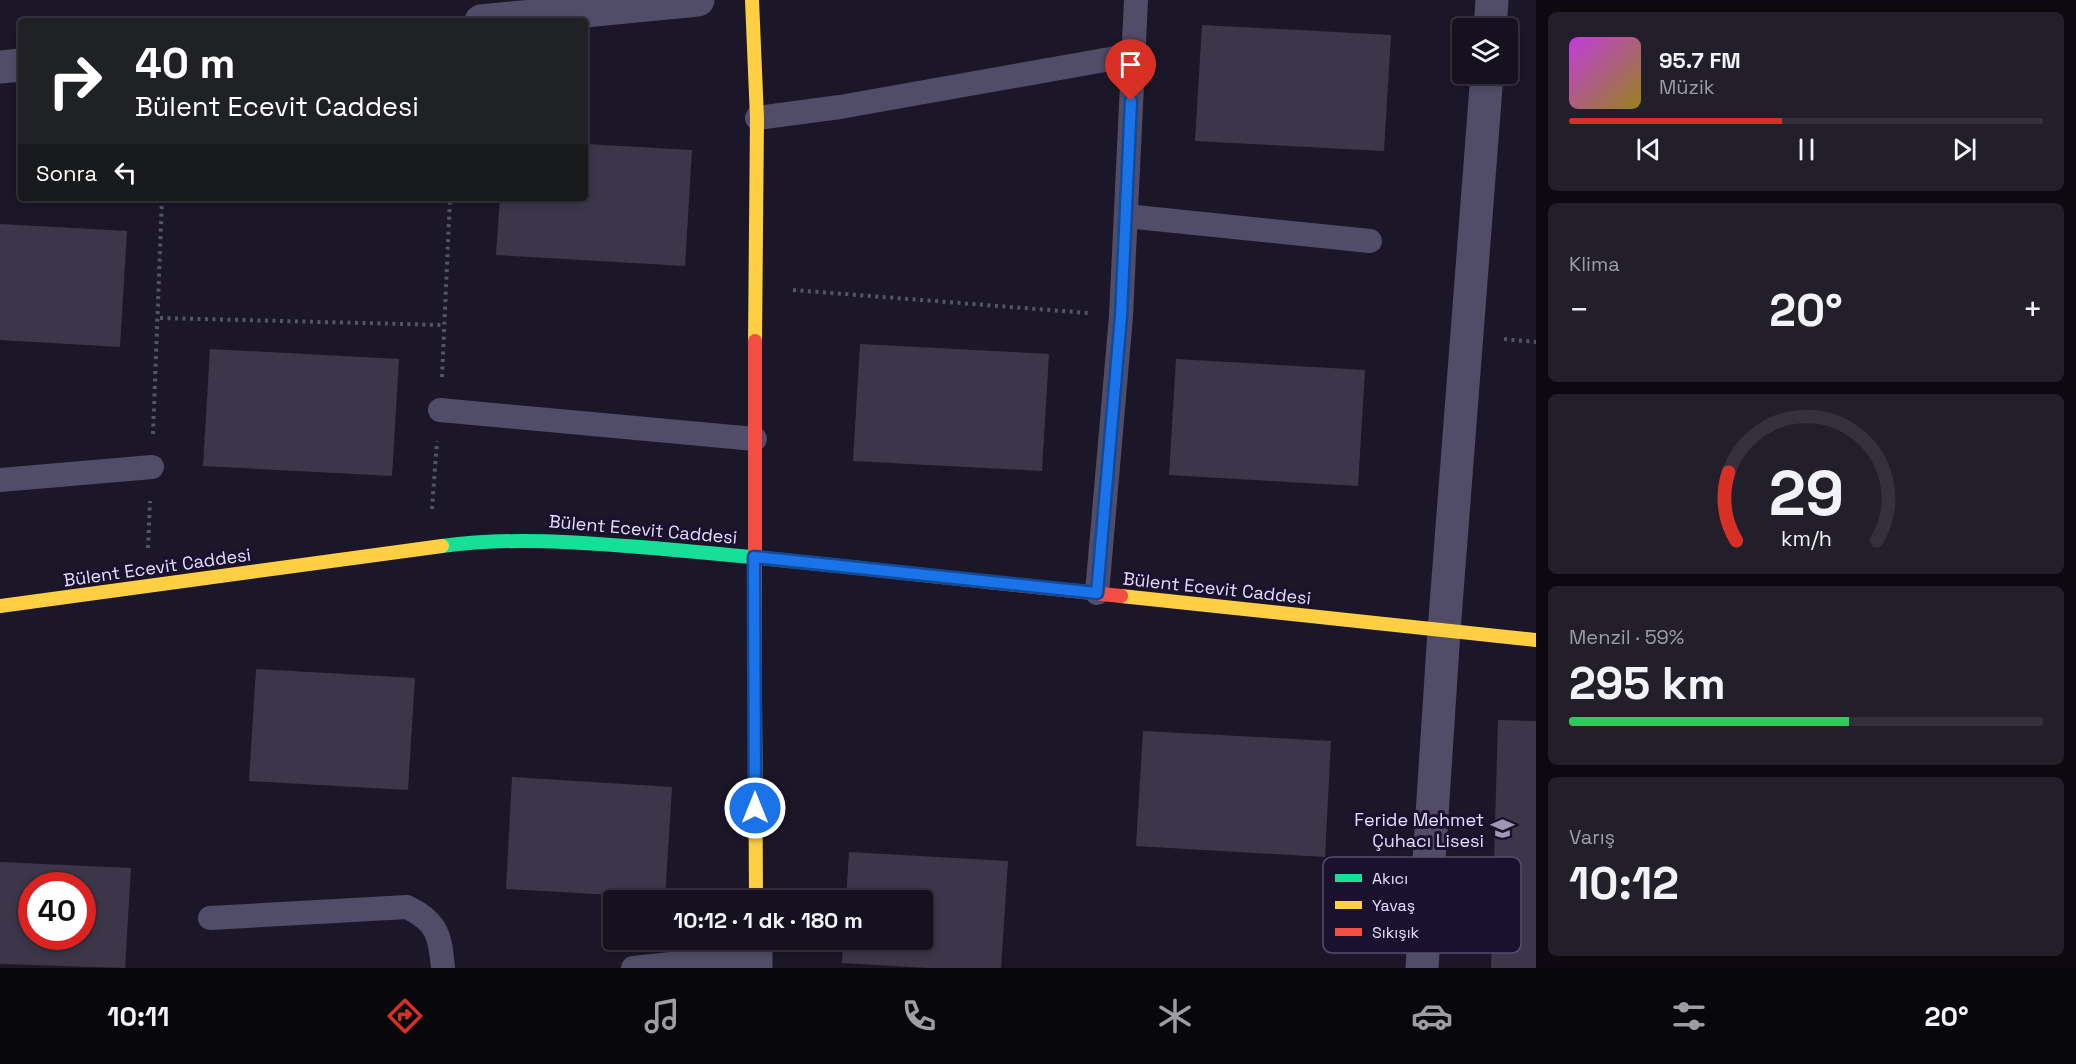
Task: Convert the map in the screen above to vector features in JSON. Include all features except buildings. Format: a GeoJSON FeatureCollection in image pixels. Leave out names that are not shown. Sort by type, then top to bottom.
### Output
{"type":"FeatureCollection","features":[{"type":"Feature","properties":{"kind":"street"},"geometry":{"type":"LineString","coordinates":[[511,18],[698,0]]}},
{"type":"Feature","properties":{"kind":"street"},"geometry":{"type":"LineString","coordinates":[[752,0],[757,118],[754,557],[756,890]]}},
{"type":"Feature","properties":{"kind":"street"},"geometry":{"type":"LineString","coordinates":[[1491,18],[1492,0]]}},
{"type":"Feature","properties":{"kind":"street"},"geometry":{"type":"LineString","coordinates":[[0,67],[18,65]]}},
{"type":"Feature","properties":{"kind":"street"},"geometry":{"type":"LineString","coordinates":[[1429,857],[1444,631],[1486,84]]}},
{"type":"Feature","properties":{"kind":"street","name":"Bülent Ecevit Caddesi"},"geometry":{"type":"LineString","coordinates":[[0,606],[480,541],[539,538],[754,557],[1536,640]]}},
{"type":"Feature","properties":{"kind":"street"},"geometry":{"type":"LineString","coordinates":[[1422,968],[1423,953]]}},
{"type":"Feature","properties":{"kind":"lane"},"geometry":{"type":"LineString","coordinates":[[1097,593],[1121,316],[1136,0]]}},
{"type":"Feature","properties":{"kind":"lane"},"geometry":{"type":"LineString","coordinates":[[757,118],[840,107],[1133,56]]}},
{"type":"Feature","properties":{"kind":"lane"},"geometry":{"type":"LineString","coordinates":[[1126,216],[1371,241]]}},
{"type":"Feature","properties":{"kind":"lane"},"geometry":{"type":"LineString","coordinates":[[440,410],[755,439]]}},
{"type":"Feature","properties":{"kind":"lane"},"geometry":{"type":"LineString","coordinates":[[0,480],[152,467]]}},
{"type":"Feature","properties":{"kind":"lane"},"geometry":{"type":"LineString","coordinates":[[210,918],[407,907],[423,914],[434,926],[440,941],[443,968]]}},
{"type":"Feature","properties":{"kind":"lane"},"geometry":{"type":"LineString","coordinates":[[633,968],[756,954]]}},
{"type":"Feature","properties":{"kind":"path"},"geometry":{"type":"LineString","coordinates":[[146,587],[160,318],[162,201]]}},
{"type":"Feature","properties":{"kind":"path"},"geometry":{"type":"LineString","coordinates":[[429,548],[440,410],[450,201]]}},
{"type":"Feature","properties":{"kind":"path"},"geometry":{"type":"LineString","coordinates":[[756,287],[1121,316]]}},
{"type":"Feature","properties":{"kind":"path"},"geometry":{"type":"LineString","coordinates":[[160,318],[444,325]]}},
{"type":"Feature","properties":{"kind":"traffic: fast"},"geometry":{"type":"LineString","coordinates":[[442,546],[498,541],[580,543],[731,555],[932,576]]}},
{"type":"Feature","properties":{"kind":"traffic: slow"},"geometry":{"type":"LineString","coordinates":[[752,0],[757,118],[755,341]]}},
{"type":"Feature","properties":{"kind":"traffic: slow"},"geometry":{"type":"LineString","coordinates":[[0,606],[442,546]]}},
{"type":"Feature","properties":{"kind":"traffic: slow"},"geometry":{"type":"LineString","coordinates":[[1121,596],[1536,640]]}},
{"type":"Feature","properties":{"kind":"traffic: slow"},"geometry":{"type":"LineString","coordinates":[[755,700],[756,890]]}},
{"type":"Feature","properties":{"kind":"traffic: jam"},"geometry":{"type":"LineString","coordinates":[[755,341],[755,700]]}},
{"type":"Feature","properties":{"kind":"traffic: jam"},"geometry":{"type":"LineString","coordinates":[[932,576],[1121,596]]}},
{"type":"Feature","properties":{"kind":"place","name":"Feride Mehmet Çuhacı Lisesi"},"geometry":{"type":"Point","coordinates":[1502,829]}},
{"type":"Feature","properties":{"kind":"route"},"geometry":{"type":"LineString","coordinates":[[755,808],[754,557],[1097,593],[1121,316],[1131,101]]}}]}
